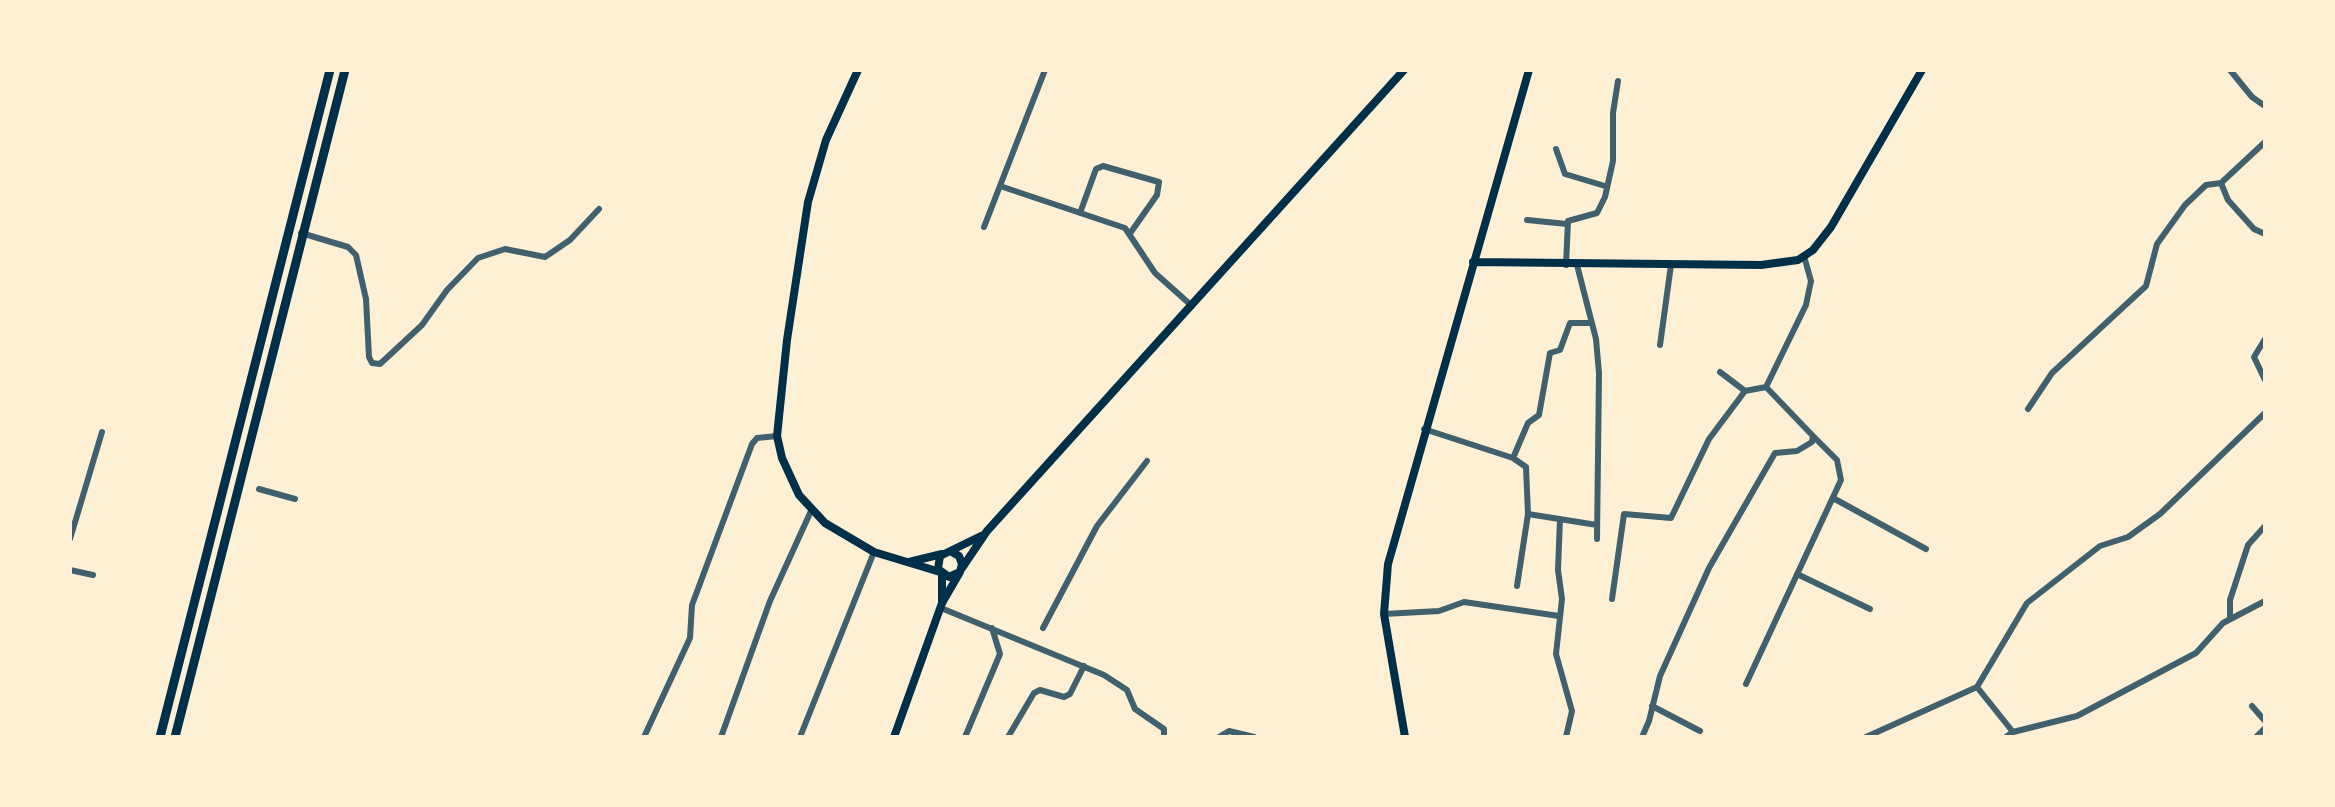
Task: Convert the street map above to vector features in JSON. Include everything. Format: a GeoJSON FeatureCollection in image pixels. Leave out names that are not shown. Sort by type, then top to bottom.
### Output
{"type":"FeatureCollection","features":[{"type":"Feature","properties":{"kind":"main road"},"geometry":{"type":"LineString","coordinates":[[160,737],[330,70]]}},
{"type":"Feature","properties":{"kind":"main road"},"geometry":{"type":"LineString","coordinates":[[175,737],[345,70]]}},
{"type":"Feature","properties":{"kind":"main road"},"geometry":{"type":"LineString","coordinates":[[858,70],[834,120],[808,202],[787,340],[777,436],[790,478],[811,511],[839,534],[874,552],[941,573],[953,576],[961,570]]}},
{"type":"Feature","properties":{"kind":"main road"},"geometry":{"type":"LineString","coordinates":[[894,737],[942,606],[987,531],[1404,70]]}},
{"type":"Feature","properties":{"kind":"main road"},"geometry":{"type":"LineString","coordinates":[[1405,737],[1384,614],[1390,555],[1529,70]]}},
{"type":"Feature","properties":{"kind":"main road"},"geometry":{"type":"LineString","coordinates":[[1473,262],[1761,265],[1804,256],[1831,227],[1922,70]]}},
{"type":"Feature","properties":{"kind":"main road"},"geometry":{"type":"LineString","coordinates":[[908,562],[948,553],[987,531]]}},
{"type":"Feature","properties":{"kind":"main road"},"geometry":{"type":"LineString","coordinates":[[948,553],[961,560],[961,570]]}},
{"type":"Feature","properties":{"kind":"main road"},"geometry":{"type":"LineString","coordinates":[[942,606],[941,573],[937,565],[948,553]]}},
{"type":"Feature","properties":{"kind":"street"},"geometry":{"type":"LineString","coordinates":[[984,227],[1045,70]]}},
{"type":"Feature","properties":{"kind":"street"},"geometry":{"type":"LineString","coordinates":[[2230,70],[2252,97],[2265,106]]}},
{"type":"Feature","properties":{"kind":"street"},"geometry":{"type":"LineString","coordinates":[[1566,265],[1567,224],[1573,218],[1597,213],[1605,197],[1613,161],[1613,113],[1618,81]]}},
{"type":"Feature","properties":{"kind":"street"},"geometry":{"type":"LineString","coordinates":[[2028,409],[2052,373],[2146,286],[2157,244],[2185,205],[2206,185],[2221,183],[2265,142]]}},
{"type":"Feature","properties":{"kind":"street"},"geometry":{"type":"LineString","coordinates":[[1556,149],[1565,174],[1605,186]]}},
{"type":"Feature","properties":{"kind":"street"},"geometry":{"type":"LineString","coordinates":[[1080,213],[1096,169],[1103,166],[1159,182],[1157,195],[1131,232]]}},
{"type":"Feature","properties":{"kind":"street"},"geometry":{"type":"LineString","coordinates":[[2221,183],[2228,200],[2254,229],[2265,234]]}},
{"type":"Feature","properties":{"kind":"street"},"geometry":{"type":"LineString","coordinates":[[1000,186],[1131,232],[1155,273],[1192,306]]}},
{"type":"Feature","properties":{"kind":"street"},"geometry":{"type":"LineString","coordinates":[[301,233],[348,247],[356,255],[366,299],[369,357],[372,363],[380,364],[422,325],[447,290],[478,258],[505,249],[545,257],[570,240],[599,209]]}},
{"type":"Feature","properties":{"kind":"street"},"geometry":{"type":"LineString","coordinates":[[1527,220],[1567,224]]}},
{"type":"Feature","properties":{"kind":"street"},"geometry":{"type":"LineString","coordinates":[[1766,387],[1806,305],[1811,281],[1804,256]]}},
{"type":"Feature","properties":{"kind":"street"},"geometry":{"type":"LineString","coordinates":[[1577,265],[1592,323],[1599,373],[1597,539]]}},
{"type":"Feature","properties":{"kind":"street"},"geometry":{"type":"LineString","coordinates":[[1660,345],[1671,265]]}},
{"type":"Feature","properties":{"kind":"street"},"geometry":{"type":"LineString","coordinates":[[1513,458],[1528,423],[1539,415],[1550,353],[1560,350],[1570,323],[1592,323]]}},
{"type":"Feature","properties":{"kind":"street"},"geometry":{"type":"LineString","coordinates":[[2265,339],[2254,357],[2265,380]]}},
{"type":"Feature","properties":{"kind":"street"},"geometry":{"type":"LineString","coordinates":[[1720,372],[1745,391]]}},
{"type":"Feature","properties":{"kind":"street"},"geometry":{"type":"LineString","coordinates":[[1612,599],[1624,514],[1671,518],[1709,439],[1745,391],[1766,387]]}},
{"type":"Feature","properties":{"kind":"street"},"geometry":{"type":"LineString","coordinates":[[1746,684],[1833,498],[1841,472],[1837,460],[1766,387]]}},
{"type":"Feature","properties":{"kind":"street"},"geometry":{"type":"LineString","coordinates":[[1866,737],[1977,687],[2036,594],[2100,546],[2128,537],[2160,514],[2265,413]]}},
{"type":"Feature","properties":{"kind":"street"},"geometry":{"type":"LineString","coordinates":[[1424,429],[1513,458],[1528,472],[1528,514],[1517,586]]}},
{"type":"Feature","properties":{"kind":"street"},"geometry":{"type":"LineString","coordinates":[[70,539],[102,432]]}},
{"type":"Feature","properties":{"kind":"street"},"geometry":{"type":"LineString","coordinates":[[644,737],[690,638],[692,605],[752,444],[757,438],[777,436]]}},
{"type":"Feature","properties":{"kind":"street"},"geometry":{"type":"LineString","coordinates":[[1642,737],[1660,676],[1709,568],[1775,453],[1808,447],[1813,436]]}},
{"type":"Feature","properties":{"kind":"street"},"geometry":{"type":"LineString","coordinates":[[1043,628],[1097,526],[1147,461]]}},
{"type":"Feature","properties":{"kind":"street"},"geometry":{"type":"LineString","coordinates":[[259,489],[295,499]]}},
{"type":"Feature","properties":{"kind":"street"},"geometry":{"type":"LineString","coordinates":[[1833,498],[1926,549]]}},
{"type":"Feature","properties":{"kind":"street"},"geometry":{"type":"LineString","coordinates":[[71,500],[80,500]]}},
{"type":"Feature","properties":{"kind":"street"},"geometry":{"type":"LineString","coordinates":[[721,737],[770,601],[811,511]]}},
{"type":"Feature","properties":{"kind":"street"},"geometry":{"type":"LineString","coordinates":[[1528,514],[1597,525]]}},
{"type":"Feature","properties":{"kind":"street"},"geometry":{"type":"LineString","coordinates":[[1560,519],[1557,667],[1572,711],[1566,737]]}},
{"type":"Feature","properties":{"kind":"street"},"geometry":{"type":"LineString","coordinates":[[2230,619],[2230,600],[2248,545],[2265,526]]}},
{"type":"Feature","properties":{"kind":"street"},"geometry":{"type":"LineString","coordinates":[[800,737],[874,552]]}},
{"type":"Feature","properties":{"kind":"street"},"geometry":{"type":"LineString","coordinates":[[70,570],[93,575]]}},
{"type":"Feature","properties":{"kind":"street"},"geometry":{"type":"LineString","coordinates":[[1797,574],[1870,609]]}},
{"type":"Feature","properties":{"kind":"street"},"geometry":{"type":"LineString","coordinates":[[2006,737],[2013,732],[2077,716],[2196,653],[2214,630],[2265,601]]}},
{"type":"Feature","properties":{"kind":"street"},"geometry":{"type":"LineString","coordinates":[[1384,614],[1439,611],[1464,602],[1559,616]]}},
{"type":"Feature","properties":{"kind":"street"},"geometry":{"type":"LineString","coordinates":[[942,606],[1084,666],[1127,690],[1135,709],[1164,729],[1164,737]]}},
{"type":"Feature","properties":{"kind":"street"},"geometry":{"type":"LineString","coordinates":[[965,737],[1000,654],[1000,644],[992,628]]}},
{"type":"Feature","properties":{"kind":"street"},"geometry":{"type":"LineString","coordinates":[[1008,737],[1034,693],[1040,690],[1064,697],[1070,694],[1084,666]]}},
{"type":"Feature","properties":{"kind":"street"},"geometry":{"type":"LineString","coordinates":[[1977,687],[2013,732]]}},
{"type":"Feature","properties":{"kind":"street"},"geometry":{"type":"LineString","coordinates":[[1652,706],[1700,731]]}},
{"type":"Feature","properties":{"kind":"street"},"geometry":{"type":"LineString","coordinates":[[2252,706],[2265,721]]}},
{"type":"Feature","properties":{"kind":"street"},"geometry":{"type":"LineString","coordinates":[[2256,737],[2265,728]]}},
{"type":"Feature","properties":{"kind":"street"},"geometry":{"type":"LineString","coordinates":[[1219,737],[1229,731],[1254,737]]}}]}
